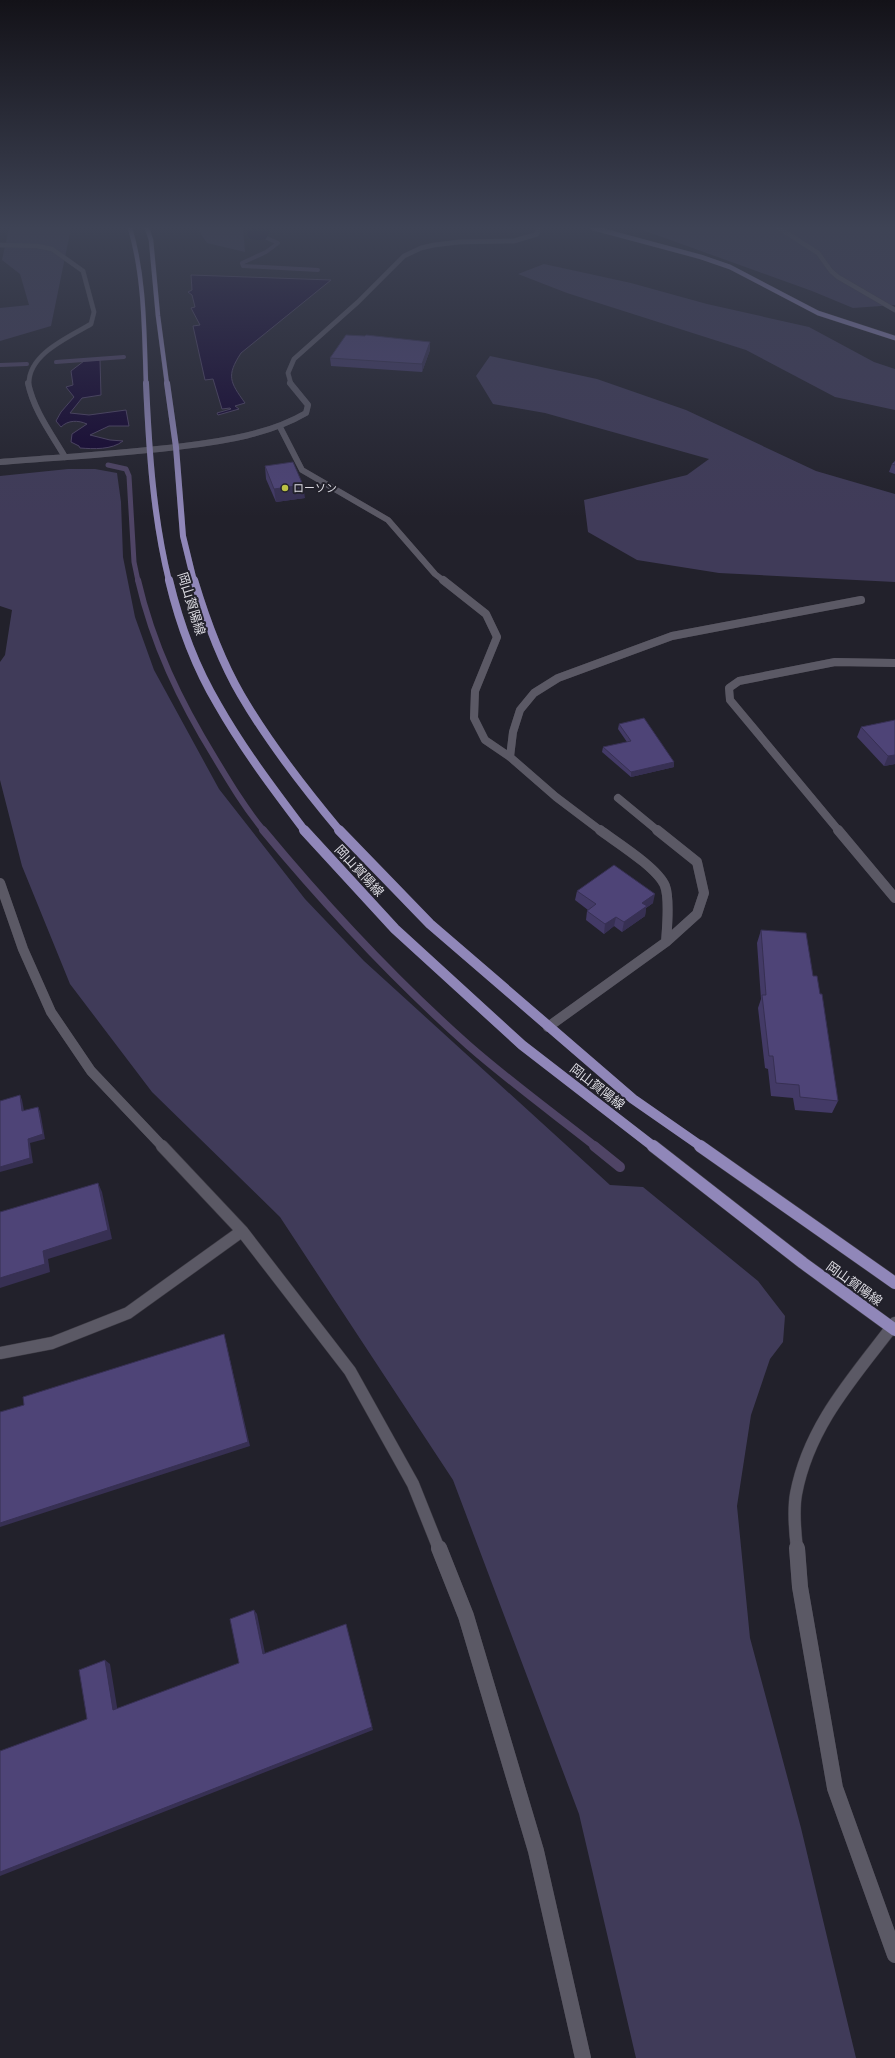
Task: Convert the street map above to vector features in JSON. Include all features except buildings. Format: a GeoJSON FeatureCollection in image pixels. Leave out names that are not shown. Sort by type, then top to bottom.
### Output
{"type":"FeatureCollection","features":[{"type":"Feature","properties":{"kind":"main road","name":"岡山賀陽線"},"geometry":{"type":"LineString","coordinates":[[143,324],[149,450],[160,543],[172,592],[190,644],[217,704],[257,766],[307,834],[396,929],[522,1045],[803,1263],[894,1327]]}},
{"type":"Feature","properties":{"kind":"main road","name":"岡山賀陽線"},"geometry":{"type":"LineString","coordinates":[[159,324],[176,447],[183,536],[194,581],[212,636],[242,695],[282,757],[339,830],[430,924],[632,1100],[895,1283]]}},
{"type":"Feature","properties":{"kind":"main road"},"geometry":{"type":"LineString","coordinates":[[852,324],[895,338]]}},
{"type":"Feature","properties":{"kind":"street"},"geometry":{"type":"LineString","coordinates":[[65,457],[33,403],[30,373],[35,365],[48,352],[91,324]]}},
{"type":"Feature","properties":{"kind":"street"},"geometry":{"type":"LineString","coordinates":[[0,462],[176,447],[241,436],[294,421],[306,413],[308,405],[292,388],[287,378],[288,368],[294,359],[333,324]]}},
{"type":"Feature","properties":{"kind":"street"},"geometry":{"type":"LineString","coordinates":[[280,426],[302,470],[388,520],[435,574],[486,614],[497,637],[475,691],[474,718],[485,740],[510,756],[556,797],[651,868],[665,886],[668,921],[666,942]]}},
{"type":"Feature","properties":{"kind":"street"},"geometry":{"type":"LineString","coordinates":[[510,756],[513,732],[520,710],[534,693],[558,678],[672,636],[861,600]]}},
{"type":"Feature","properties":{"kind":"street"},"geometry":{"type":"LineString","coordinates":[[895,663],[835,662],[739,681],[729,688],[730,700],[895,898]]}},
{"type":"Feature","properties":{"kind":"street"},"geometry":{"type":"LineString","coordinates":[[548,1027],[666,942],[697,914],[704,893],[697,862],[618,798]]}},
{"type":"Feature","properties":{"kind":"street"},"geometry":{"type":"LineString","coordinates":[[0,883],[23,949],[51,1012],[91,1071],[242,1231],[350,1371],[413,1484],[466,1616],[532,1836],[583,2058]]}},
{"type":"Feature","properties":{"kind":"street"},"geometry":{"type":"LineString","coordinates":[[0,1354],[52,1343],[128,1313],[242,1231]]}},
{"type":"Feature","properties":{"kind":"street"},"geometry":{"type":"LineString","coordinates":[[894,1327],[830,1408],[808,1451],[796,1495],[796,1540],[800,1587],[835,1788],[895,1955]]}},
{"type":"Feature","properties":{"kind":"shaded area"},"geometry":{"type":"Polygon","coordinates":[[[0,324],[51,324],[51,326],[0,341],[0,324]]]}},
{"type":"Feature","properties":{"kind":"shaded area"},"geometry":{"type":"Polygon","coordinates":[[[277,324],[241,353],[236,361],[232,373],[233,384],[245,403],[235,406],[239,409],[218,415],[217,413],[231,409],[222,409],[213,379],[205,380],[193,326],[277,324]]]}},
{"type":"Feature","properties":{"kind":"shaded area"},"geometry":{"type":"Polygon","coordinates":[[[664,324],[796,324],[809,327],[874,362],[895,369],[895,410],[835,397],[746,350],[664,324]]]}},
{"type":"Feature","properties":{"kind":"shaded area"},"geometry":{"type":"Polygon","coordinates":[[[490,356],[597,379],[686,410],[816,471],[895,494],[895,582],[719,573],[637,560],[588,532],[584,500],[687,475],[709,459],[545,413],[493,404],[476,376],[490,356]]]}},
{"type":"Feature","properties":{"kind":"shaded area"},"geometry":{"type":"Polygon","coordinates":[[[100,360],[101,395],[82,398],[70,413],[89,415],[126,410],[129,426],[109,426],[90,435],[110,440],[123,441],[119,444],[102,448],[80,448],[71,442],[72,434],[87,424],[73,421],[61,427],[56,421],[61,412],[74,397],[66,387],[73,385],[71,371],[84,361],[100,360]]]}},
{"type":"Feature","properties":{"kind":"shaded area"},"geometry":{"type":"Polygon","coordinates":[[[68,469],[95,469],[117,473],[121,502],[123,557],[135,617],[154,670],[219,789],[305,899],[364,961],[610,1185],[643,1187],[758,1281],[785,1316],[783,1342],[770,1359],[751,1415],[737,1506],[750,1638],[801,1828],[856,2058],[636,2058],[579,1814],[453,1480],[280,1217],[152,1092],[70,984],[22,866],[0,780],[0,662],[5,655],[12,610],[0,606],[0,476],[68,469]]]}},
{"type":"Feature","properties":{"kind":"waterway"},"geometry":{"type":"LineString","coordinates":[[56,362],[124,357]]}},
{"type":"Feature","properties":{"kind":"waterway"},"geometry":{"type":"LineString","coordinates":[[0,365],[27,364]]}},
{"type":"Feature","properties":{"kind":"waterway"},"geometry":{"type":"LineString","coordinates":[[108,465],[126,469],[129,476],[134,562],[138,581]]}},
{"type":"Feature","properties":{"kind":"waterway"},"geometry":{"type":"LineString","coordinates":[[138,580],[151,627],[179,694],[226,777],[264,831]]}},
{"type":"Feature","properties":{"kind":"waterway"},"geometry":{"type":"LineString","coordinates":[[263,830],[361,941],[441,1020],[499,1071],[596,1147]]}},
{"type":"Feature","properties":{"kind":"waterway"},"geometry":{"type":"LineString","coordinates":[[594,1146],[620,1167]]}},
{"type":"Feature","properties":{"kind":"place","name":"ローソン"},"geometry":{"type":"Point","coordinates":[285,488]}}]}
